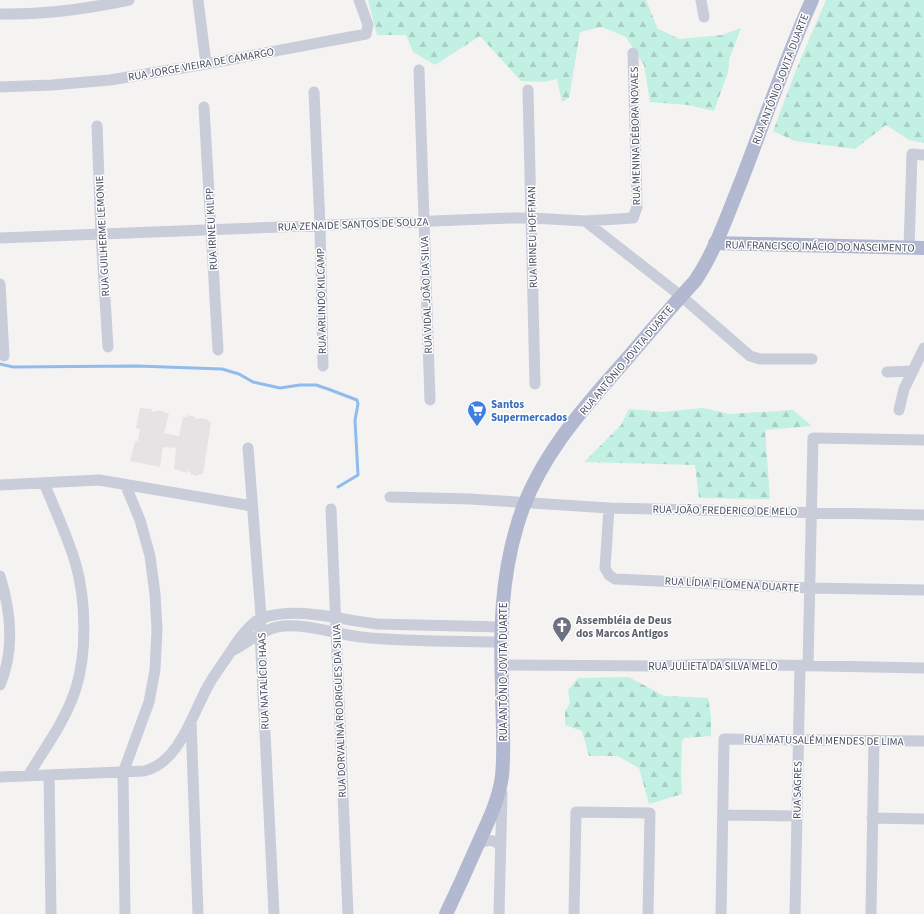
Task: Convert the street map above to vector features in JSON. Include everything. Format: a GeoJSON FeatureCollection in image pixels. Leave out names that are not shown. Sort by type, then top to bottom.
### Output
{"type":"FeatureCollection","features":[{"type":"Feature","properties":{"kind":"main road","name":"RUA ANTÔNIO JOVITA DUARTE"},"geometry":{"type":"LineString","coordinates":[[446,914],[478,844],[500,790],[503,742],[501,627],[504,589],[517,524],[535,481],[557,444],[594,396],[695,281],[702,270],[715,243],[812,0]]}},
{"type":"Feature","properties":{"kind":"main road","name":"RUA FRANCISCO INÁCIO DO NASCIMENTO"},"geometry":{"type":"LineString","coordinates":[[715,243],[924,248]]}},
{"type":"Feature","properties":{"kind":"street"},"geometry":{"type":"LineString","coordinates":[[0,14],[66,12],[94,8],[129,0]]}},
{"type":"Feature","properties":{"kind":"street"},"geometry":{"type":"LineString","coordinates":[[198,0],[206,64]]}},
{"type":"Feature","properties":{"kind":"street","name":"RUA JORGE VIEIRA DE CAMARGO"},"geometry":{"type":"LineString","coordinates":[[0,87],[52,85],[110,80],[206,64],[366,34],[368,24],[359,0]]}},
{"type":"Feature","properties":{"kind":"street"},"geometry":{"type":"LineString","coordinates":[[701,0],[704,17]]}},
{"type":"Feature","properties":{"kind":"street","name":"RUA MENINA DÉBORA NOVAES"},"geometry":{"type":"LineString","coordinates":[[586,221],[633,218],[636,213],[633,54]]}},
{"type":"Feature","properties":{"kind":"street","name":"RUA VIDAL JOÃO DA SILVA"},"geometry":{"type":"LineString","coordinates":[[419,70],[430,400]]}},
{"type":"Feature","properties":{"kind":"street","name":"RUA IRINEU HOFFMAN"},"geometry":{"type":"LineString","coordinates":[[528,90],[535,384]]}},
{"type":"Feature","properties":{"kind":"street","name":"RUA ARLINDO KILCAMP"},"geometry":{"type":"LineString","coordinates":[[314,92],[320,226],[323,366]]}},
{"type":"Feature","properties":{"kind":"street","name":"RUA IRINEU KILPP"},"geometry":{"type":"LineString","coordinates":[[204,107],[218,350]]}},
{"type":"Feature","properties":{"kind":"street","name":"RUA GUILHERME LEMONIE"},"geometry":{"type":"LineString","coordinates":[[97,126],[101,234],[108,347]]}},
{"type":"Feature","properties":{"kind":"street"},"geometry":{"type":"LineString","coordinates":[[909,248],[912,154],[924,155]]}},
{"type":"Feature","properties":{"kind":"street","name":"RUA ZENAIDE SANTOS DE SOUZA"},"geometry":{"type":"LineString","coordinates":[[0,238],[532,218],[586,221]]}},
{"type":"Feature","properties":{"kind":"street"},"geometry":{"type":"LineString","coordinates":[[586,221],[681,296],[750,356],[760,359],[812,359]]}},
{"type":"Feature","properties":{"kind":"street"},"geometry":{"type":"LineString","coordinates":[[0,284],[4,356]]}},
{"type":"Feature","properties":{"kind":"street"},"geometry":{"type":"LineString","coordinates":[[899,410],[904,389],[924,348]]}},
{"type":"Feature","properties":{"kind":"street"},"geometry":{"type":"LineString","coordinates":[[887,372],[913,371]]}},
{"type":"Feature","properties":{"kind":"street","name":"RUA SAGRES"},"geometry":{"type":"LineString","coordinates":[[795,914],[798,740],[810,588],[813,438],[924,440]]}},
{"type":"Feature","properties":{"kind":"street","name":"RUA NATALÍCIO HAAS"},"geometry":{"type":"LineString","coordinates":[[248,448],[261,618],[260,634],[274,914]]}},
{"type":"Feature","properties":{"kind":"street"},"geometry":{"type":"LineString","coordinates":[[0,485],[99,480],[252,506]]}},
{"type":"Feature","properties":{"kind":"street"},"geometry":{"type":"LineString","coordinates":[[28,776],[69,706],[76,688],[82,650],[82,614],[79,576],[70,547],[44,483]]}},
{"type":"Feature","properties":{"kind":"street"},"geometry":{"type":"LineString","coordinates":[[125,914],[123,773],[149,702],[155,670],[157,628],[155,594],[150,556],[140,520],[126,484]]}},
{"type":"Feature","properties":{"kind":"street","name":"RUA JOÃO FREDERICO DE MELO"},"geometry":{"type":"LineString","coordinates":[[390,497],[470,499],[609,508],[924,515]]}},
{"type":"Feature","properties":{"kind":"street","name":"RUA LÍDIA FILOMENA DUARTE"},"geometry":{"type":"LineString","coordinates":[[609,508],[606,568],[609,575],[615,579],[810,588],[924,590]]}},
{"type":"Feature","properties":{"kind":"street","name":"RUA DORVALINA RODRIGUES DA SILVA"},"geometry":{"type":"LineString","coordinates":[[331,509],[348,914]]}},
{"type":"Feature","properties":{"kind":"street"},"geometry":{"type":"LineString","coordinates":[[0,576],[7,604],[10,631],[7,664],[0,686]]}},
{"type":"Feature","properties":{"kind":"street"},"geometry":{"type":"LineString","coordinates":[[0,777],[123,773],[149,770],[162,763],[175,748],[191,721],[208,686],[230,653],[244,633],[261,618],[276,614],[325,615],[356,622],[377,624],[501,627]]}},
{"type":"Feature","properties":{"kind":"street"},"geometry":{"type":"LineString","coordinates":[[230,653],[260,634],[276,627],[291,626],[324,629],[336,633],[382,639],[502,642]]}},
{"type":"Feature","properties":{"kind":"street","name":"RUA JULIETA DA SILVA MELO"},"geometry":{"type":"LineString","coordinates":[[501,665],[658,666],[724,664],[924,668]]}},
{"type":"Feature","properties":{"kind":"street"},"geometry":{"type":"LineString","coordinates":[[191,721],[198,914]]}},
{"type":"Feature","properties":{"kind":"street","name":"RUA MATUSALÉM MENDES DE LIMA"},"geometry":{"type":"LineString","coordinates":[[723,815],[724,739],[924,741]]}},
{"type":"Feature","properties":{"kind":"street"},"geometry":{"type":"LineString","coordinates":[[871,914],[874,740]]}},
{"type":"Feature","properties":{"kind":"street"},"geometry":{"type":"LineString","coordinates":[[49,775],[51,914]]}},
{"type":"Feature","properties":{"kind":"street"},"geometry":{"type":"LineString","coordinates":[[500,914],[502,776]]}},
{"type":"Feature","properties":{"kind":"street"},"geometry":{"type":"LineString","coordinates":[[574,914],[576,812],[650,814],[648,914]]}},
{"type":"Feature","properties":{"kind":"street"},"geometry":{"type":"LineString","coordinates":[[721,914],[723,815],[797,816]]}},
{"type":"Feature","properties":{"kind":"street"},"geometry":{"type":"LineString","coordinates":[[872,818],[924,818]]}},
{"type":"Feature","properties":{"kind":"street"},"geometry":{"type":"LineString","coordinates":[[478,844],[489,840],[497,842],[501,846]]}},
{"type":"Feature","properties":{"kind":"shaded area"},"geometry":{"type":"Polygon","coordinates":[[[140,408],[152,409],[152,411],[156,412],[157,410],[169,414],[164,433],[179,436],[183,417],[187,417],[186,415],[195,417],[195,419],[207,419],[211,422],[203,474],[199,474],[198,476],[190,474],[191,472],[187,471],[187,473],[174,469],[176,448],[163,447],[160,467],[130,461],[135,441],[138,441],[140,429],[136,428],[140,408]]]}},
{"type":"Feature","properties":{"kind":"green space"},"geometry":{"type":"Polygon","coordinates":[[[368,0],[646,0],[658,29],[680,39],[722,35],[741,28],[729,60],[728,72],[714,111],[688,105],[650,102],[644,65],[626,37],[602,27],[580,32],[569,98],[562,102],[557,79],[544,82],[521,81],[480,36],[435,65],[413,52],[406,35],[377,35],[368,0]]]}},
{"type":"Feature","properties":{"kind":"green space"},"geometry":{"type":"Polygon","coordinates":[[[826,0],[924,0],[924,143],[909,140],[886,125],[855,149],[795,141],[773,131],[796,70],[826,0]]]}},
{"type":"Feature","properties":{"kind":"green space"},"geometry":{"type":"Polygon","coordinates":[[[703,408],[730,414],[793,410],[812,426],[765,430],[770,499],[699,498],[695,465],[584,462],[621,425],[629,409],[663,412],[703,408]]]}},
{"type":"Feature","properties":{"kind":"green space"},"geometry":{"type":"Polygon","coordinates":[[[629,677],[664,696],[708,698],[711,717],[711,736],[684,738],[682,742],[682,794],[649,804],[639,768],[618,756],[589,756],[582,731],[565,725],[565,711],[570,703],[568,690],[578,678],[629,677]]]}},
{"type":"Feature","properties":{"kind":"waterway"},"geometry":{"type":"LineString","coordinates":[[0,364],[13,367],[137,366],[222,369],[239,374],[253,382],[280,388],[300,385],[316,385],[328,389],[357,400],[358,404],[355,420],[358,475],[338,487]]}},
{"type":"Feature","properties":{"kind":"place","name":"Santos Supermercados"},"geometry":{"type":"Point","coordinates":[477,427]}},
{"type":"Feature","properties":{"kind":"place","name":"Assembléia de Deus dos Marcos Antigos"},"geometry":{"type":"Point","coordinates":[562,643]}}]}
